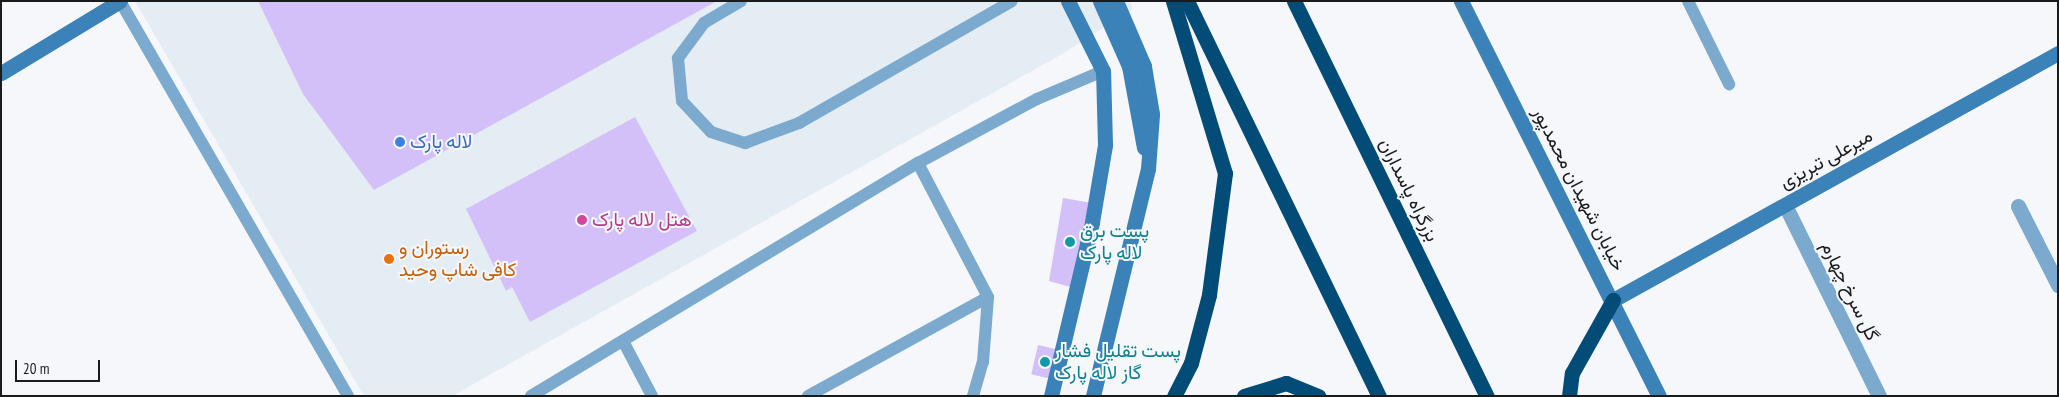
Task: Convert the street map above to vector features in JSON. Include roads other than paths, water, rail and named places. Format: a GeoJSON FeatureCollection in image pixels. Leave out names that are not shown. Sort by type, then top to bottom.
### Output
{"type":"FeatureCollection","features":[{"type":"Feature","properties":{"kind":"highway"},"geometry":{"type":"LineString","coordinates":[[1173,1],[1225,173],[1209,295],[1191,363],[1174,396]]}},
{"type":"Feature","properties":{"kind":"highway"},"geometry":{"type":"LineString","coordinates":[[1187,1],[1379,396]]}},
{"type":"Feature","properties":{"kind":"highway","name":"بزرگراه پاسداران"},"geometry":{"type":"LineString","coordinates":[[1294,1],[1487,396]]}},
{"type":"Feature","properties":{"kind":"highway"},"geometry":{"type":"LineString","coordinates":[[1569,396],[1572,373],[1613,300]]}},
{"type":"Feature","properties":{"kind":"highway"},"geometry":{"type":"LineString","coordinates":[[1244,396],[1286,383],[1319,396]]}},
{"type":"Feature","properties":{"kind":"street"},"geometry":{"type":"LineString","coordinates":[[1,73],[120,1]]}},
{"type":"Feature","properties":{"kind":"street"},"geometry":{"type":"LineString","coordinates":[[1050,396],[1092,222],[1105,144],[1103,71],[1068,1]]}},
{"type":"Feature","properties":{"kind":"street"},"geometry":{"type":"LineString","coordinates":[[1100,1],[1128,66],[1148,169]]}},
{"type":"Feature","properties":{"kind":"street"},"geometry":{"type":"LineString","coordinates":[[1093,396],[1148,169],[1152,114],[1144,66],[1116,1]]}},
{"type":"Feature","properties":{"kind":"street","name":"خیابان شهیدان محمدپور"},"geometry":{"type":"LineString","coordinates":[[1461,1],[1613,300],[1659,396]]}},
{"type":"Feature","properties":{"kind":"street","name":"میرعلی تبریزی"},"geometry":{"type":"LineString","coordinates":[[1613,300],[2058,53]]}},
{"type":"Feature","properties":{"kind":"street","name":"گل سرخ چهارم"},"geometry":{"type":"LineString","coordinates":[[1784,205],[1879,396]]}},
{"type":"Feature","properties":{"kind":"street"},"geometry":{"type":"LineString","coordinates":[[2018,206],[2058,284]]}},
{"type":"Feature","properties":{"kind":"lane"},"geometry":{"type":"LineString","coordinates":[[120,1],[348,396]]}},
{"type":"Feature","properties":{"kind":"lane"},"geometry":{"type":"LineString","coordinates":[[741,1],[704,23],[678,58],[682,101],[711,132],[744,143],[799,123],[1012,1]]}},
{"type":"Feature","properties":{"kind":"lane"},"geometry":{"type":"LineString","coordinates":[[1688,1],[1729,84]]}},
{"type":"Feature","properties":{"kind":"lane"},"geometry":{"type":"LineString","coordinates":[[531,396],[918,163],[1037,99],[1103,71]]}},
{"type":"Feature","properties":{"kind":"lane"},"geometry":{"type":"LineString","coordinates":[[918,163],[988,298],[983,362],[972,396]]}},
{"type":"Feature","properties":{"kind":"lane"},"geometry":{"type":"LineString","coordinates":[[808,396],[988,298]]}},
{"type":"Feature","properties":{"kind":"lane"},"geometry":{"type":"LineString","coordinates":[[624,341],[652,396]]}},
{"type":"Feature","properties":{"kind":"place","name":"لاله پارک"},"geometry":{"type":"Point","coordinates":[400,142]}},
{"type":"Feature","properties":{"kind":"place","name":"هتل لاله پارک"},"geometry":{"type":"Point","coordinates":[582,220]}},
{"type":"Feature","properties":{"kind":"place","name":"پست برق لاله پارک"},"geometry":{"type":"Point","coordinates":[1070,242]}},
{"type":"Feature","properties":{"kind":"place","name":"رستوران و کافی شاپ وحید"},"geometry":{"type":"Point","coordinates":[389,259]}},
{"type":"Feature","properties":{"kind":"place","name":"پست تقلیل فشار گاز لاله پارک"},"geometry":{"type":"Point","coordinates":[1045,362]}}]}
